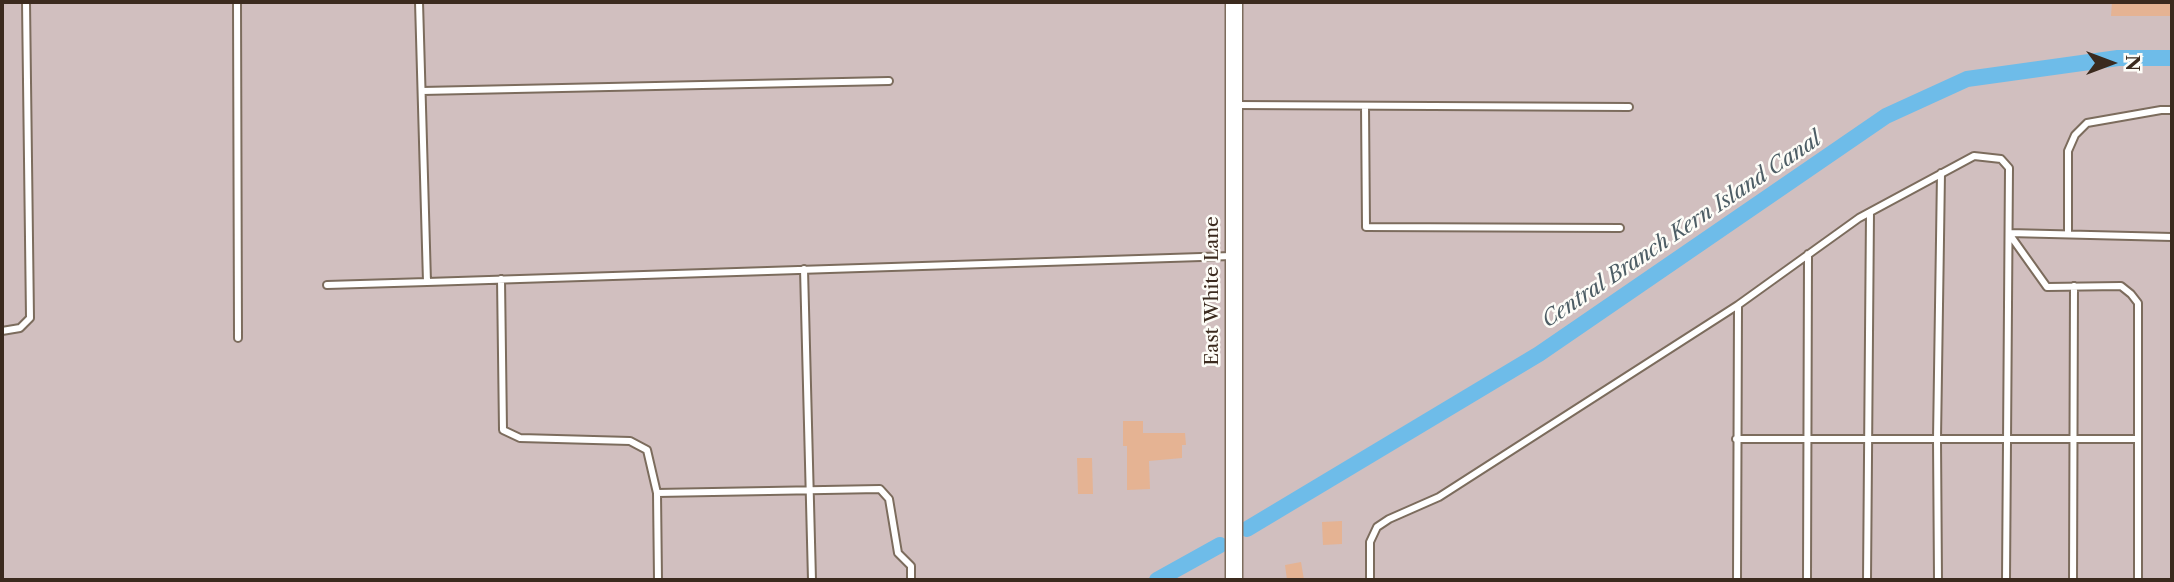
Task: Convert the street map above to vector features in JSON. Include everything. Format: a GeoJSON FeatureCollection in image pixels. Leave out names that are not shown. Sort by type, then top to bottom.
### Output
{"type":"FeatureCollection","features":[{"type":"Feature","properties":{"kind":"street","name":"East White Lane"},"geometry":{"type":"LineString","coordinates":[[1234,2],[1234,580]]}},
{"type":"Feature","properties":{"kind":"lane"},"geometry":{"type":"LineString","coordinates":[[2,331],[20,328],[30,318],[26,2]]}},
{"type":"Feature","properties":{"kind":"lane"},"geometry":{"type":"LineString","coordinates":[[237,2],[238,338]]}},
{"type":"Feature","properties":{"kind":"lane"},"geometry":{"type":"LineString","coordinates":[[419,2],[427,282]]}},
{"type":"Feature","properties":{"kind":"lane"},"geometry":{"type":"LineString","coordinates":[[422,91],[889,81]]}},
{"type":"Feature","properties":{"kind":"lane"},"geometry":{"type":"LineString","coordinates":[[1234,105],[1629,107]]}},
{"type":"Feature","properties":{"kind":"lane"},"geometry":{"type":"LineString","coordinates":[[1365,106],[1366,227],[1620,228]]}},
{"type":"Feature","properties":{"kind":"lane"},"geometry":{"type":"LineString","coordinates":[[2068,234],[2068,151],[2075,135],[2087,123],[2172,110]]}},
{"type":"Feature","properties":{"kind":"lane"},"geometry":{"type":"LineString","coordinates":[[1370,580],[1370,542],[1377,527],[1439,497],[1738,305],[1870,212],[1974,156],[2001,159],[2009,168],[2006,580]]}},
{"type":"Feature","properties":{"kind":"lane"},"geometry":{"type":"LineString","coordinates":[[1938,580],[1941,173]]}},
{"type":"Feature","properties":{"kind":"lane"},"geometry":{"type":"LineString","coordinates":[[1867,580],[1870,212]]}},
{"type":"Feature","properties":{"kind":"lane"},"geometry":{"type":"LineString","coordinates":[[2009,233],[2172,237]]}},
{"type":"Feature","properties":{"kind":"lane"},"geometry":{"type":"LineString","coordinates":[[2009,233],[2047,287],[2121,286],[2131,293],[2138,303],[2138,580]]}},
{"type":"Feature","properties":{"kind":"lane"},"geometry":{"type":"LineString","coordinates":[[1807,580],[1808,254]]}},
{"type":"Feature","properties":{"kind":"lane"},"geometry":{"type":"LineString","coordinates":[[327,285],[1234,256]]}},
{"type":"Feature","properties":{"kind":"lane"},"geometry":{"type":"LineString","coordinates":[[804,269],[812,580]]}},
{"type":"Feature","properties":{"kind":"lane"},"geometry":{"type":"LineString","coordinates":[[500,279],[503,430],[520,438],[630,441],[647,450],[657,493],[658,580]]}},
{"type":"Feature","properties":{"kind":"lane"},"geometry":{"type":"LineString","coordinates":[[2073,580],[2074,286]]}},
{"type":"Feature","properties":{"kind":"lane"},"geometry":{"type":"LineString","coordinates":[[1737,580],[1738,305]]}},
{"type":"Feature","properties":{"kind":"lane"},"geometry":{"type":"LineString","coordinates":[[1736,439],[2138,439]]}},
{"type":"Feature","properties":{"kind":"lane"},"geometry":{"type":"LineString","coordinates":[[657,493],[880,489],[889,499],[898,553],[911,566],[911,580]]}},
{"type":"Feature","properties":{"kind":"shaded area"},"geometry":{"type":"Polygon","coordinates":[[[2,2],[2172,2],[2172,580],[2,580],[2,2]]]}},
{"type":"Feature","properties":{"kind":"building"},"geometry":{"type":"Polygon","coordinates":[[[2112,2],[2172,2],[2172,16],[2111,16],[2112,2]]]}},
{"type":"Feature","properties":{"kind":"building"},"geometry":{"type":"Polygon","coordinates":[[[1123,421],[1143,421],[1143,433],[1185,433],[1186,445],[1182,445],[1182,458],[1149,461],[1150,489],[1127,490],[1127,446],[1123,446],[1123,421]]]}},
{"type":"Feature","properties":{"kind":"building"},"geometry":{"type":"Polygon","coordinates":[[[1077,458],[1092,458],[1093,494],[1078,494],[1077,458]]]}},
{"type":"Feature","properties":{"kind":"building"},"geometry":{"type":"Polygon","coordinates":[[[1342,521],[1342,544],[1323,545],[1322,522],[1342,521]]]}},
{"type":"Feature","properties":{"kind":"building"},"geometry":{"type":"Polygon","coordinates":[[[1301,562],[1304,580],[1287,580],[1285,565],[1301,562]]]}},
{"type":"Feature","properties":{"kind":"waterway","name":"Central Branch Kern Island Canal"},"geometry":{"type":"LineString","coordinates":[[1247,529],[1539,354],[1886,116],[1967,79],[2118,58],[2172,58]]}},
{"type":"Feature","properties":{"kind":"waterway","name":"Central Branch Kern Island Canal"},"geometry":{"type":"LineString","coordinates":[[1157,580],[1220,545]]}}]}
